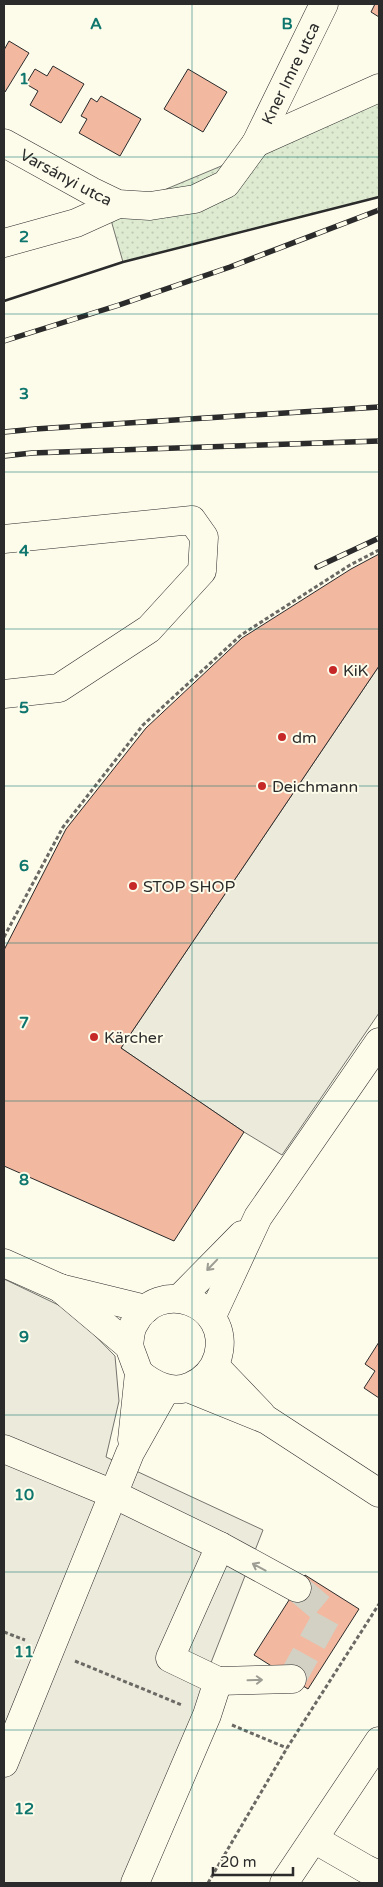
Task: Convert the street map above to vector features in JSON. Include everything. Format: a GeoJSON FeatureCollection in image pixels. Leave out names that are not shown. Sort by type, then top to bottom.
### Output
{"type":"FeatureCollection","features":[{"type":"Feature","properties":{"kind":"street","name":"Kner Imre utca"},"geometry":{"type":"LineString","coordinates":[[256,143],[324,4]]}},
{"type":"Feature","properties":{"kind":"street"},"geometry":{"type":"LineString","coordinates":[[256,143],[379,88]]}},
{"type":"Feature","properties":{"kind":"street","name":"Varsányi utca"},"geometry":{"type":"LineString","coordinates":[[4,143],[91,192],[118,204],[150,206],[195,199],[226,184],[256,143]]}},
{"type":"Feature","properties":{"kind":"street"},"geometry":{"type":"LineString","coordinates":[[4,243],[76,223],[118,204]]}},
{"type":"Feature","properties":{"kind":"street"},"geometry":{"type":"LineString","coordinates":[[4,539],[192,520],[204,537],[202,571],[149,629],[58,688],[4,694]]}},
{"type":"Feature","properties":{"kind":"street"},"geometry":{"type":"LineString","coordinates":[[180,1298],[258,1217],[379,1042]]}},
{"type":"Feature","properties":{"kind":"street"},"geometry":{"type":"LineString","coordinates":[[212,1316],[258,1217]]}},
{"type":"Feature","properties":{"kind":"street"},"geometry":{"type":"LineString","coordinates":[[4,1263],[60,1288],[146,1308]]}},
{"type":"Feature","properties":{"kind":"street"},"geometry":{"type":"LineString","coordinates":[[60,1288],[129,1346],[139,1373],[130,1453]]}},
{"type":"Feature","properties":{"kind":"street"},"geometry":{"type":"LineString","coordinates":[[4,1763],[130,1453],[177,1389],[202,1381],[215,1366],[221,1344],[219,1331],[212,1316],[196,1303],[180,1298],[165,1299],[146,1308],[133,1324],[129,1346]]}},
{"type":"Feature","properties":{"kind":"street"},"geometry":{"type":"LineString","coordinates":[[215,1366],[267,1420],[379,1493]]}},
{"type":"Feature","properties":{"kind":"street"},"geometry":{"type":"LineString","coordinates":[[139,1373],[150,1383],[177,1389],[267,1420]]}},
{"type":"Feature","properties":{"kind":"street"},"geometry":{"type":"LineString","coordinates":[[4,1449],[113,1494],[220,1546],[297,1588]]}},
{"type":"Feature","properties":{"kind":"street"},"geometry":{"type":"LineString","coordinates":[[220,1546],[170,1658],[218,1681],[292,1679]]}},
{"type":"Feature","properties":{"kind":"street"},"geometry":{"type":"LineString","coordinates":[[135,1883],[206,1715],[218,1681]]}},
{"type":"Feature","properties":{"kind":"street"},"geometry":{"type":"LineString","coordinates":[[284,1883],[379,1741]]}},
{"type":"Feature","properties":{"kind":"street"},"geometry":{"type":"LineString","coordinates":[[314,1839],[379,1875]]}},
{"type":"Feature","properties":{"kind":"path"},"geometry":{"type":"LineString","coordinates":[[4,937],[63,827],[144,725],[241,635],[350,565],[379,550]]}},
{"type":"Feature","properties":{"kind":"path"},"geometry":{"type":"LineString","coordinates":[[208,1883],[287,1748],[379,1604]]}},
{"type":"Feature","properties":{"kind":"path"},"geometry":{"type":"LineString","coordinates":[[4,1632],[287,1748]]}},
{"type":"Feature","properties":{"kind":"green space"},"geometry":{"type":"Polygon","coordinates":[[[379,100],[379,197],[123,262],[109,213],[379,100]]]}},
{"type":"Feature","properties":{"kind":"shaded area"},"geometry":{"type":"Polygon","coordinates":[[[379,666],[379,1013],[282,1155],[244,1132],[121,1048],[379,666]]]}},
{"type":"Feature","properties":{"kind":"shaded area"},"geometry":{"type":"Polygon","coordinates":[[[4,1279],[71,1311],[115,1356],[119,1401],[106,1457],[263,1530],[203,1683],[207,1715],[135,1883],[4,1883],[4,1279]]]}},
{"type":"Feature","properties":{"kind":"building"},"geometry":{"type":"Polygon","coordinates":[[[375,4],[379,4],[379,17],[371,12],[375,4]]]}},
{"type":"Feature","properties":{"kind":"building"},"geometry":{"type":"Polygon","coordinates":[[[9,41],[29,53],[5,92],[4,50],[9,41]]]}},
{"type":"Feature","properties":{"kind":"building"},"geometry":{"type":"Polygon","coordinates":[[[53,66],[84,84],[61,123],[30,105],[38,91],[26,84],[35,69],[47,76],[53,66]]]}},
{"type":"Feature","properties":{"kind":"building"},"geometry":{"type":"Polygon","coordinates":[[[188,69],[227,92],[203,132],[164,109],[188,69]]]}},
{"type":"Feature","properties":{"kind":"building"},"geometry":{"type":"Polygon","coordinates":[[[101,96],[141,119],[120,156],[79,133],[87,119],[81,116],[91,98],[97,102],[101,96]]]}},
{"type":"Feature","properties":{"kind":"building","name":"STOP SHOP"},"geometry":{"type":"Polygon","coordinates":[[[379,554],[379,666],[121,1048],[244,1132],[174,1241],[4,1166],[4,950],[66,829],[146,728],[242,638],[351,569],[379,554]]]}},
{"type":"Feature","properties":{"kind":"building"},"geometry":{"type":"Polygon","coordinates":[[[379,1342],[379,1398],[364,1388],[375,1371],[365,1364],[379,1342]]]}},
{"type":"Feature","properties":{"kind":"building"},"geometry":{"type":"Polygon","coordinates":[[[305,1575],[359,1609],[308,1689],[254,1655],[305,1575]]]}},
{"type":"Feature","properties":{"kind":"tunnel"},"geometry":{"type":"LineString","coordinates":[[292,1679],[328,1614],[297,1588]]}},
{"type":"Feature","properties":{"kind":"railway"},"geometry":{"type":"LineString","coordinates":[[4,341],[119,305],[230,267],[379,210]]}},
{"type":"Feature","properties":{"kind":"railway"},"geometry":{"type":"LineString","coordinates":[[4,432],[379,407]]}},
{"type":"Feature","properties":{"kind":"railway"},"geometry":{"type":"LineString","coordinates":[[4,456],[32,453],[379,441]]}},
{"type":"Feature","properties":{"kind":"railway"},"geometry":{"type":"LineString","coordinates":[[317,567],[379,538]]}},
{"type":"Feature","properties":{"kind":"wall"},"geometry":{"type":"LineString","coordinates":[[4,301],[123,262],[379,197]]}},
{"type":"Feature","properties":{"kind":"place","name":"KiK"},"geometry":{"type":"Point","coordinates":[333,670]}},
{"type":"Feature","properties":{"kind":"place","name":"dm"},"geometry":{"type":"Point","coordinates":[282,737]}},
{"type":"Feature","properties":{"kind":"place","name":"Deichmann"},"geometry":{"type":"Point","coordinates":[262,786]}},
{"type":"Feature","properties":{"kind":"place","name":"STOP SHOP"},"geometry":{"type":"Point","coordinates":[133,886]}},
{"type":"Feature","properties":{"kind":"place","name":"Kärcher"},"geometry":{"type":"Point","coordinates":[94,1037]}}]}
